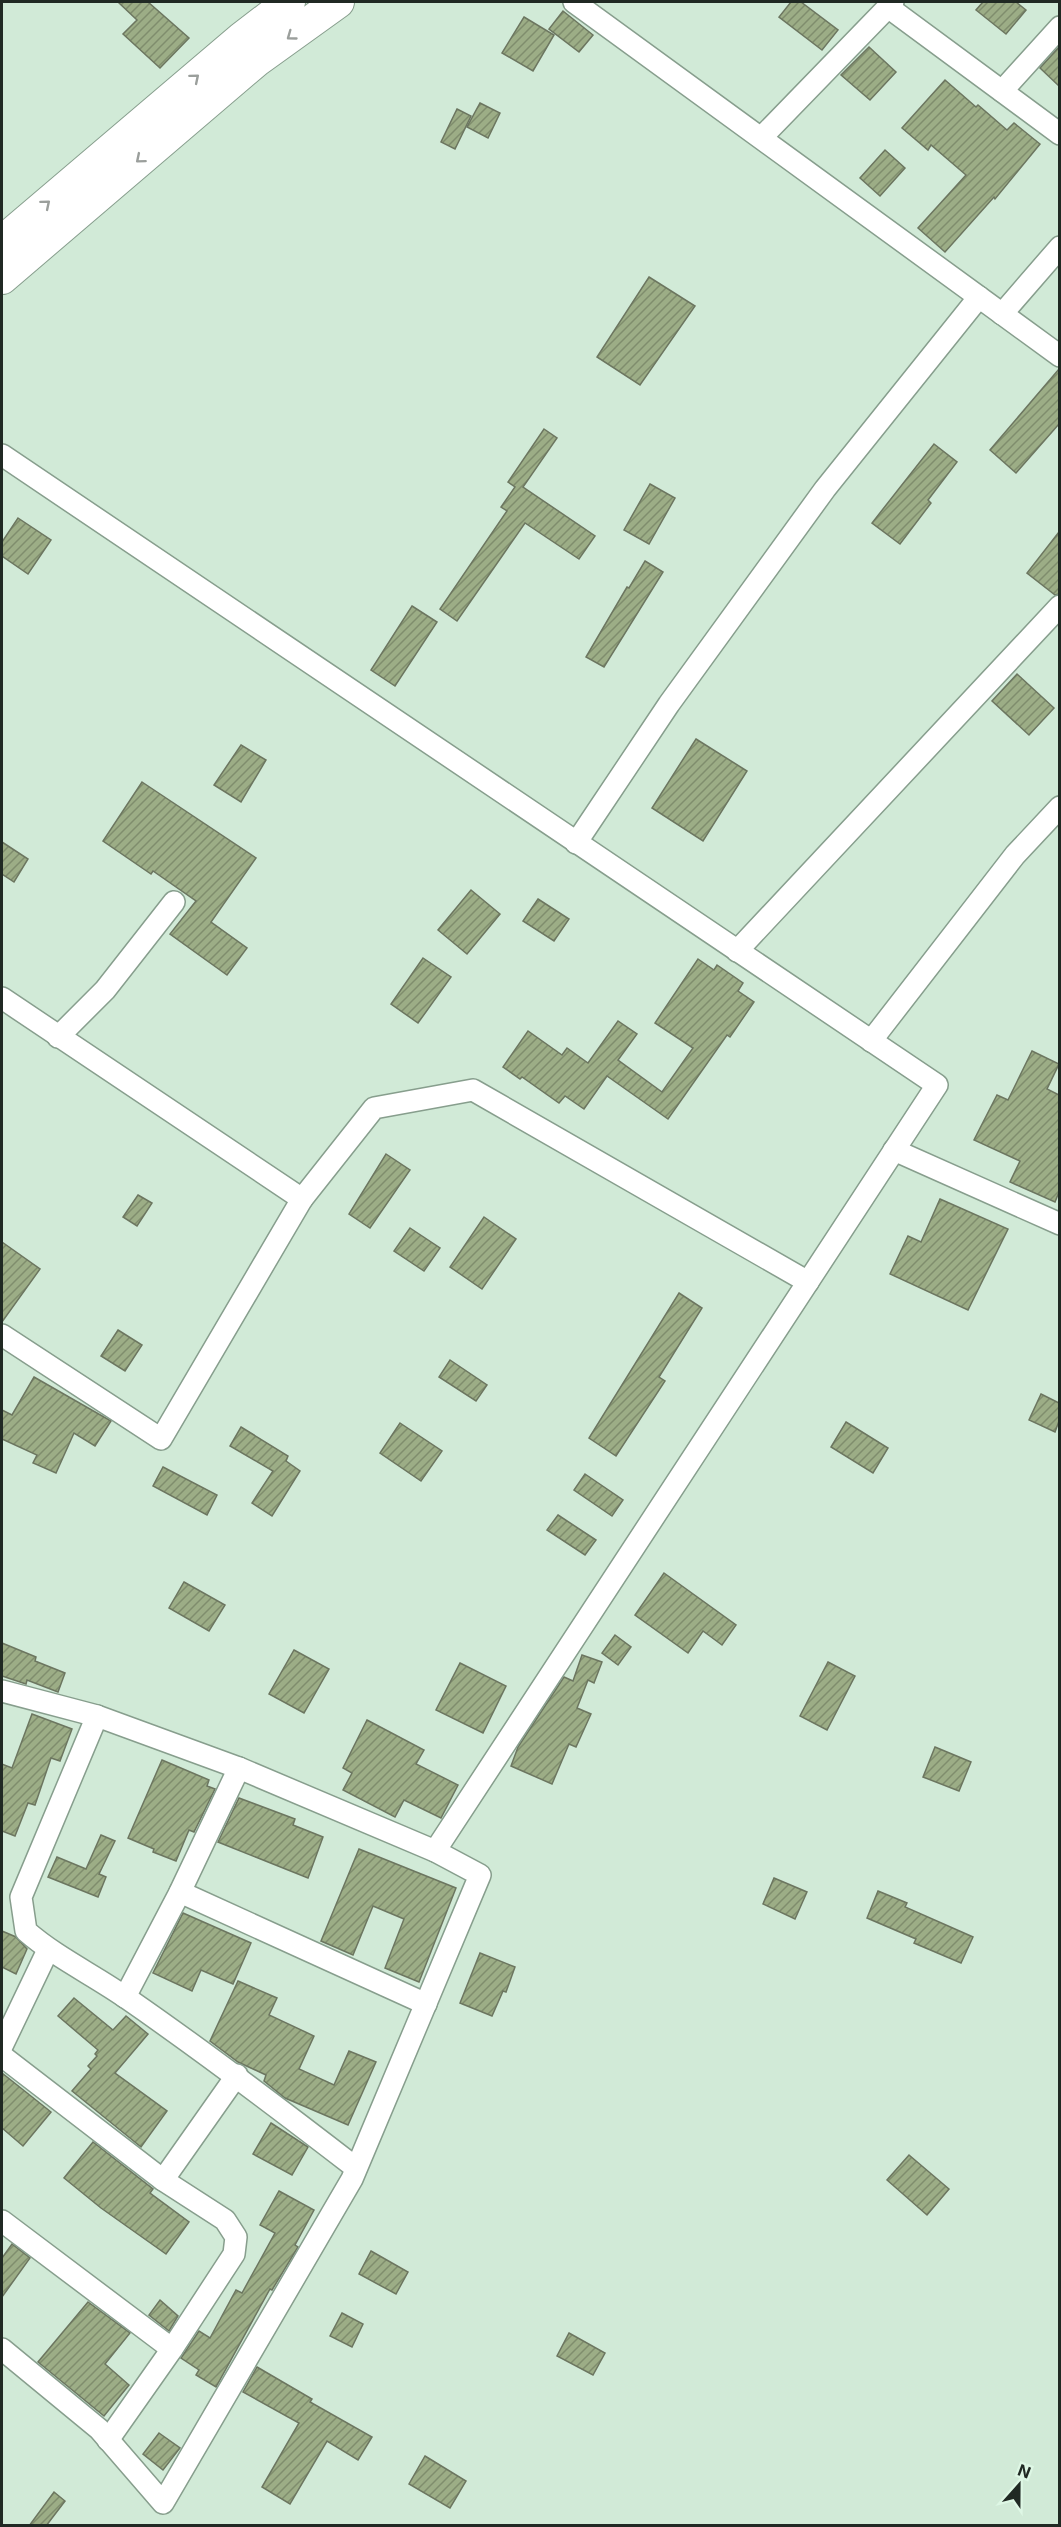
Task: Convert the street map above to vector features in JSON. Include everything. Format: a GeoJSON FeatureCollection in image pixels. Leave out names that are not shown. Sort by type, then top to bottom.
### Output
{"type":"FeatureCollection","features":[{"type":"Feature","properties":{"kind":"highway"},"geometry":{"type":"LineString","coordinates":[[2,242],[233,45],[289,2]]}},
{"type":"Feature","properties":{"kind":"highway"},"geometry":{"type":"LineString","coordinates":[[2,278],[256,61],[338,2]]}},
{"type":"Feature","properties":{"kind":"street"},"geometry":{"type":"LineString","coordinates":[[574,2],[762,136],[1059,356]]}},
{"type":"Feature","properties":{"kind":"street"},"geometry":{"type":"LineString","coordinates":[[762,136],[891,4],[1059,134]]}},
{"type":"Feature","properties":{"kind":"street"},"geometry":{"type":"LineString","coordinates":[[1002,92],[1059,27]]}},
{"type":"Feature","properties":{"kind":"street"},"geometry":{"type":"LineString","coordinates":[[1002,314],[1059,246]]}},
{"type":"Feature","properties":{"kind":"street"},"geometry":{"type":"LineString","coordinates":[[576,843],[669,704],[825,489],[979,297]]}},
{"type":"Feature","properties":{"kind":"street"},"geometry":{"type":"LineString","coordinates":[[2,455],[937,1085],[435,1851]]}},
{"type":"Feature","properties":{"kind":"street"},"geometry":{"type":"LineString","coordinates":[[737,951],[1059,606]]}},
{"type":"Feature","properties":{"kind":"street"},"geometry":{"type":"LineString","coordinates":[[871,1041],[1015,855],[1059,807]]}},
{"type":"Feature","properties":{"kind":"street"},"geometry":{"type":"LineString","coordinates":[[58,1036],[105,990],[174,902]]}},
{"type":"Feature","properties":{"kind":"street"},"geometry":{"type":"LineString","coordinates":[[2,998],[302,1199]]}},
{"type":"Feature","properties":{"kind":"street"},"geometry":{"type":"LineString","coordinates":[[2,1335],[161,1439],[302,1199],[374,1108],[473,1090],[808,1282]]}},
{"type":"Feature","properties":{"kind":"street"},"geometry":{"type":"LineString","coordinates":[[894,1150],[1059,1224]]}},
{"type":"Feature","properties":{"kind":"street"},"geometry":{"type":"LineString","coordinates":[[2,1691],[97,1716],[239,1768],[435,1851],[480,1875],[356,2168],[163,2503],[99,2429],[2,2349]]}},
{"type":"Feature","properties":{"kind":"street"},"geometry":{"type":"LineString","coordinates":[[97,1716],[21,1897],[26,1930],[48,1950],[125,1997],[237,2075],[356,2168]]}},
{"type":"Feature","properties":{"kind":"street"},"geometry":{"type":"LineString","coordinates":[[125,1997],[180,1892],[239,1768]]}},
{"type":"Feature","properties":{"kind":"street"},"geometry":{"type":"LineString","coordinates":[[180,1892],[426,2004]]}},
{"type":"Feature","properties":{"kind":"street"},"geometry":{"type":"LineString","coordinates":[[2,2046],[48,1950]]}},
{"type":"Feature","properties":{"kind":"street"},"geometry":{"type":"LineString","coordinates":[[2,2056],[163,2180],[225,2220],[236,2238],[234,2254],[172,2349],[108,2440]]}},
{"type":"Feature","properties":{"kind":"street"},"geometry":{"type":"LineString","coordinates":[[163,2180],[237,2075]]}},
{"type":"Feature","properties":{"kind":"street"},"geometry":{"type":"LineString","coordinates":[[2,2222],[172,2349]]}},
{"type":"Feature","properties":{"kind":"building"},"geometry":{"type":"Polygon","coordinates":[[[118,2],[148,2],[189,38],[160,68],[123,34],[137,20],[118,2]]]}},
{"type":"Feature","properties":{"kind":"building"},"geometry":{"type":"Polygon","coordinates":[[[791,2],[801,2],[838,30],[822,50],[779,17],[791,2]]]}},
{"type":"Feature","properties":{"kind":"building"},"geometry":{"type":"Polygon","coordinates":[[[983,2],[1016,2],[1026,10],[1006,34],[976,10],[983,2]]]}},
{"type":"Feature","properties":{"kind":"building"},"geometry":{"type":"Polygon","coordinates":[[[563,11],[593,35],[579,52],[549,29],[563,11]]]}},
{"type":"Feature","properties":{"kind":"building"},"geometry":{"type":"Polygon","coordinates":[[[524,17],[554,35],[533,71],[502,53],[524,17]]]}},
{"type":"Feature","properties":{"kind":"building"},"geometry":{"type":"Polygon","coordinates":[[[869,47],[896,72],[870,100],[841,75],[869,47]]]}},
{"type":"Feature","properties":{"kind":"building"},"geometry":{"type":"Polygon","coordinates":[[[1059,47],[1059,86],[1040,68],[1059,47]]]}},
{"type":"Feature","properties":{"kind":"building"},"geometry":{"type":"Polygon","coordinates":[[[945,80],[1007,130],[1014,123],[1040,144],[995,199],[994,197],[945,252],[918,228],[966,175],[931,145],[928,150],[902,128],[945,80]]]}},
{"type":"Feature","properties":{"kind":"building"},"geometry":{"type":"Polygon","coordinates":[[[480,103],[500,113],[488,138],[467,127],[480,103]]]}},
{"type":"Feature","properties":{"kind":"building"},"geometry":{"type":"Polygon","coordinates":[[[457,109],[471,116],[455,149],[441,142],[457,109]]]}},
{"type":"Feature","properties":{"kind":"building"},"geometry":{"type":"Polygon","coordinates":[[[885,150],[905,168],[880,196],[860,178],[885,150]]]}},
{"type":"Feature","properties":{"kind":"building"},"geometry":{"type":"Polygon","coordinates":[[[649,277],[695,306],[640,385],[597,357],[649,277]]]}},
{"type":"Feature","properties":{"kind":"building"},"geometry":{"type":"Polygon","coordinates":[[[1059,369],[1059,424],[1016,473],[990,450],[1059,369]]]}},
{"type":"Feature","properties":{"kind":"building"},"geometry":{"type":"Polygon","coordinates":[[[544,429],[557,438],[523,487],[595,536],[579,559],[525,523],[457,621],[440,609],[507,511],[501,507],[515,487],[508,482],[544,429]]]}},
{"type":"Feature","properties":{"kind":"building"},"geometry":{"type":"Polygon","coordinates":[[[934,444],[957,462],[928,500],[931,503],[900,544],[872,523],[934,444]]]}},
{"type":"Feature","properties":{"kind":"building"},"geometry":{"type":"Polygon","coordinates":[[[650,484],[675,498],[649,544],[624,530],[650,484]]]}},
{"type":"Feature","properties":{"kind":"building"},"geometry":{"type":"Polygon","coordinates":[[[18,518],[51,540],[28,574],[2,556],[2,542],[18,518]]]}},
{"type":"Feature","properties":{"kind":"building"},"geometry":{"type":"Polygon","coordinates":[[[1059,532],[1059,594],[1055,595],[1027,573],[1059,532]]]}},
{"type":"Feature","properties":{"kind":"building"},"geometry":{"type":"Polygon","coordinates":[[[645,561],[663,572],[604,667],[586,657],[645,561]]]}},
{"type":"Feature","properties":{"kind":"building"},"geometry":{"type":"Polygon","coordinates":[[[412,606],[437,622],[395,686],[371,670],[412,606]]]}},
{"type":"Feature","properties":{"kind":"building"},"geometry":{"type":"Polygon","coordinates":[[[1017,674],[1054,708],[1029,735],[992,701],[1017,674]]]}},
{"type":"Feature","properties":{"kind":"building"},"geometry":{"type":"Polygon","coordinates":[[[696,739],[747,771],[703,841],[652,808],[696,739]]]}},
{"type":"Feature","properties":{"kind":"building"},"geometry":{"type":"Polygon","coordinates":[[[241,745],[266,760],[241,802],[214,785],[241,745]]]}},
{"type":"Feature","properties":{"kind":"building"},"geometry":{"type":"Polygon","coordinates":[[[142,782],[256,858],[211,922],[247,948],[227,975],[170,934],[196,901],[153,871],[151,874],[103,841],[142,782]]]}},
{"type":"Feature","properties":{"kind":"building"},"geometry":{"type":"Polygon","coordinates":[[[2,842],[28,859],[14,882],[2,874],[2,842]]]}},
{"type":"Feature","properties":{"kind":"building"},"geometry":{"type":"Polygon","coordinates":[[[471,890],[500,914],[467,954],[438,930],[471,890]]]}},
{"type":"Feature","properties":{"kind":"building"},"geometry":{"type":"Polygon","coordinates":[[[538,899],[569,919],[554,941],[523,921],[538,899]]]}},
{"type":"Feature","properties":{"kind":"building"},"geometry":{"type":"Polygon","coordinates":[[[423,958],[451,977],[418,1023],[391,1004],[423,958]]]}},
{"type":"Feature","properties":{"kind":"building"},"geometry":{"type":"Polygon","coordinates":[[[698,959],[714,970],[717,965],[743,983],[738,991],[754,1002],[730,1037],[727,1035],[668,1119],[607,1076],[584,1109],[565,1096],[559,1103],[522,1077],[520,1079],[503,1067],[528,1031],[562,1055],[567,1048],[588,1063],[618,1021],[637,1034],[618,1060],[662,1092],[693,1048],[655,1023],[698,959]]]}},
{"type":"Feature","properties":{"kind":"building"},"geometry":{"type":"Polygon","coordinates":[[[1032,1051],[1059,1064],[1047,1089],[1059,1095],[1059,1192],[1055,1202],[1010,1182],[1020,1161],[974,1140],[997,1095],[1008,1100],[1032,1051]]]}},
{"type":"Feature","properties":{"kind":"building"},"geometry":{"type":"Polygon","coordinates":[[[386,1154],[410,1170],[370,1228],[349,1214],[386,1154]]]}},
{"type":"Feature","properties":{"kind":"building"},"geometry":{"type":"Polygon","coordinates":[[[138,1195],[152,1203],[137,1226],[123,1217],[138,1195]]]}},
{"type":"Feature","properties":{"kind":"building"},"geometry":{"type":"Polygon","coordinates":[[[940,1199],[1008,1229],[968,1310],[890,1274],[908,1236],[921,1242],[940,1199]]]}},
{"type":"Feature","properties":{"kind":"building"},"geometry":{"type":"Polygon","coordinates":[[[484,1217],[516,1239],[482,1289],[450,1267],[484,1217]]]}},
{"type":"Feature","properties":{"kind":"building"},"geometry":{"type":"Polygon","coordinates":[[[410,1228],[440,1248],[424,1271],[394,1251],[410,1228]]]}},
{"type":"Feature","properties":{"kind":"building"},"geometry":{"type":"Polygon","coordinates":[[[2,1242],[40,1269],[2,1322],[2,1242]]]}},
{"type":"Feature","properties":{"kind":"building"},"geometry":{"type":"Polygon","coordinates":[[[679,1293],[702,1308],[659,1377],[665,1381],[616,1456],[589,1438],[679,1293]]]}},
{"type":"Feature","properties":{"kind":"building"},"geometry":{"type":"Polygon","coordinates":[[[118,1330],[142,1345],[125,1371],[101,1356],[118,1330]]]}},
{"type":"Feature","properties":{"kind":"building"},"geometry":{"type":"Polygon","coordinates":[[[450,1360],[487,1385],[476,1401],[439,1377],[450,1360]]]}},
{"type":"Feature","properties":{"kind":"building"},"geometry":{"type":"Polygon","coordinates":[[[34,1377],[111,1421],[95,1446],[74,1433],[56,1473],[33,1463],[37,1455],[2,1439],[2,1410],[12,1415],[34,1377]]]}},
{"type":"Feature","properties":{"kind":"building"},"geometry":{"type":"Polygon","coordinates":[[[1041,1394],[1059,1403],[1059,1421],[1055,1432],[1029,1420],[1041,1394]]]}},
{"type":"Feature","properties":{"kind":"building"},"geometry":{"type":"Polygon","coordinates":[[[846,1422],[888,1448],[873,1473],[831,1447],[846,1422]]]}},
{"type":"Feature","properties":{"kind":"building"},"geometry":{"type":"Polygon","coordinates":[[[400,1423],[442,1451],[421,1481],[380,1453],[400,1423]]]}},
{"type":"Feature","properties":{"kind":"building"},"geometry":{"type":"Polygon","coordinates":[[[241,1427],[288,1456],[286,1461],[300,1471],[272,1516],[252,1503],[273,1471],[230,1446],[241,1427]]]}},
{"type":"Feature","properties":{"kind":"building"},"geometry":{"type":"Polygon","coordinates":[[[163,1467],[217,1495],[207,1515],[153,1486],[163,1467]]]}},
{"type":"Feature","properties":{"kind":"building"},"geometry":{"type":"Polygon","coordinates":[[[585,1474],[623,1500],[612,1516],[574,1490],[585,1474]]]}},
{"type":"Feature","properties":{"kind":"building"},"geometry":{"type":"Polygon","coordinates":[[[558,1515],[596,1540],[585,1555],[547,1530],[558,1515]]]}},
{"type":"Feature","properties":{"kind":"building"},"geometry":{"type":"Polygon","coordinates":[[[664,1573],[736,1625],[722,1645],[703,1631],[688,1653],[635,1615],[664,1573]]]}},
{"type":"Feature","properties":{"kind":"building"},"geometry":{"type":"Polygon","coordinates":[[[184,1582],[225,1605],[209,1631],[169,1608],[184,1582]]]}},
{"type":"Feature","properties":{"kind":"building"},"geometry":{"type":"Polygon","coordinates":[[[615,1635],[631,1647],[618,1665],[602,1653],[615,1635]]]}},
{"type":"Feature","properties":{"kind":"building"},"geometry":{"type":"Polygon","coordinates":[[[2,1643],[36,1657],[35,1661],[65,1673],[58,1692],[27,1680],[26,1684],[2,1676],[2,1643]]]}},
{"type":"Feature","properties":{"kind":"building"},"geometry":{"type":"Polygon","coordinates":[[[294,1650],[329,1669],[304,1713],[269,1694],[294,1650]]]}},
{"type":"Feature","properties":{"kind":"building"},"geometry":{"type":"Polygon","coordinates":[[[582,1655],[602,1662],[594,1683],[588,1680],[577,1708],[591,1714],[576,1747],[569,1744],[552,1784],[511,1766],[518,1747],[564,1677],[573,1681],[582,1655]]]}},
{"type":"Feature","properties":{"kind":"building"},"geometry":{"type":"Polygon","coordinates":[[[828,1662],[855,1676],[827,1730],[800,1716],[828,1662]]]}},
{"type":"Feature","properties":{"kind":"building"},"geometry":{"type":"Polygon","coordinates":[[[460,1663],[506,1686],[483,1733],[436,1710],[460,1663]]]}},
{"type":"Feature","properties":{"kind":"building"},"geometry":{"type":"Polygon","coordinates":[[[32,1714],[72,1729],[60,1761],[51,1758],[35,1805],[28,1803],[15,1836],[2,1831],[2,1764],[12,1768],[32,1714]]]}},
{"type":"Feature","properties":{"kind":"building"},"geometry":{"type":"Polygon","coordinates":[[[367,1720],[424,1750],[416,1764],[458,1785],[441,1818],[404,1800],[395,1817],[343,1790],[352,1773],[343,1768],[367,1720]]]}},
{"type":"Feature","properties":{"kind":"building"},"geometry":{"type":"Polygon","coordinates":[[[935,1747],[971,1762],[959,1791],[923,1777],[935,1747]]]}},
{"type":"Feature","properties":{"kind":"building"},"geometry":{"type":"Polygon","coordinates":[[[162,1760],[209,1780],[207,1786],[215,1789],[194,1832],[189,1830],[176,1861],[153,1852],[154,1849],[128,1838],[162,1760]]]}},
{"type":"Feature","properties":{"kind":"building"},"geometry":{"type":"Polygon","coordinates":[[[239,1798],[295,1819],[293,1825],[323,1837],[308,1878],[218,1842],[239,1798]]]}},
{"type":"Feature","properties":{"kind":"building"},"geometry":{"type":"Polygon","coordinates":[[[101,1835],[115,1841],[99,1874],[106,1877],[98,1897],[48,1877],[57,1857],[86,1869],[101,1835]]]}},
{"type":"Feature","properties":{"kind":"building"},"geometry":{"type":"Polygon","coordinates":[[[359,1849],[456,1888],[419,1982],[385,1968],[404,1919],[373,1906],[353,1955],[321,1941],[359,1849]]]}},
{"type":"Feature","properties":{"kind":"building"},"geometry":{"type":"Polygon","coordinates":[[[774,1878],[807,1892],[795,1919],[763,1904],[774,1878]]]}},
{"type":"Feature","properties":{"kind":"building"},"geometry":{"type":"Polygon","coordinates":[[[878,1891],[907,1903],[905,1907],[973,1937],[961,1963],[914,1943],[916,1939],[867,1918],[878,1891]]]}},
{"type":"Feature","properties":{"kind":"building"},"geometry":{"type":"Polygon","coordinates":[[[183,1913],[251,1943],[233,1984],[201,1970],[192,1991],[153,1973],[183,1913]]]}},
{"type":"Feature","properties":{"kind":"building"},"geometry":{"type":"Polygon","coordinates":[[[2,1931],[16,1937],[27,1949],[16,1974],[2,1967],[2,1931]]]}},
{"type":"Feature","properties":{"kind":"building"},"geometry":{"type":"Polygon","coordinates":[[[480,1953],[515,1967],[506,1992],[503,1991],[492,2016],[460,2003],[480,1953]]]}},
{"type":"Feature","properties":{"kind":"building"},"geometry":{"type":"Polygon","coordinates":[[[238,1981],[277,1998],[269,2015],[314,2036],[299,2069],[334,2085],[349,2051],[376,2062],[348,2125],[285,2098],[264,2081],[266,2075],[238,2062],[210,2041],[238,1981]]]}},
{"type":"Feature","properties":{"kind":"building"},"geometry":{"type":"Polygon","coordinates":[[[74,1998],[113,2030],[126,2016],[148,2034],[115,2073],[167,2111],[141,2147],[72,2091],[91,2069],[88,2066],[97,2056],[95,2054],[98,2050],[58,2016],[74,1998]]]}},
{"type":"Feature","properties":{"kind":"building"},"geometry":{"type":"Polygon","coordinates":[[[2,2073],[51,2112],[23,2146],[2,2128],[2,2073]]]}},
{"type":"Feature","properties":{"kind":"building"},"geometry":{"type":"Polygon","coordinates":[[[271,2123],[308,2147],[292,2175],[253,2154],[271,2123]]]}},
{"type":"Feature","properties":{"kind":"building"},"geometry":{"type":"Polygon","coordinates":[[[93,2142],[153,2189],[150,2193],[189,2222],[166,2254],[101,2208],[64,2178],[93,2142]]]}},
{"type":"Feature","properties":{"kind":"building"},"geometry":{"type":"Polygon","coordinates":[[[909,2155],[949,2189],[927,2215],[887,2180],[909,2155]]]}},
{"type":"Feature","properties":{"kind":"building"},"geometry":{"type":"Polygon","coordinates":[[[279,2191],[314,2210],[295,2245],[298,2247],[272,2290],[270,2289],[216,2387],[196,2375],[199,2370],[181,2358],[199,2331],[210,2338],[236,2290],[242,2293],[275,2233],[260,2225],[279,2191]]]}},
{"type":"Feature","properties":{"kind":"building"},"geometry":{"type":"Polygon","coordinates":[[[12,2244],[30,2258],[2,2297],[2,2258],[12,2244]]]}},
{"type":"Feature","properties":{"kind":"building"},"geometry":{"type":"Polygon","coordinates":[[[371,2251],[408,2272],[396,2294],[359,2274],[371,2251]]]}},
{"type":"Feature","properties":{"kind":"building"},"geometry":{"type":"Polygon","coordinates":[[[160,2300],[178,2316],[169,2331],[149,2315],[160,2300]]]}},
{"type":"Feature","properties":{"kind":"building"},"geometry":{"type":"Polygon","coordinates":[[[88,2302],[130,2333],[105,2364],[129,2385],[104,2416],[38,2362],[88,2302]]]}},
{"type":"Feature","properties":{"kind":"building"},"geometry":{"type":"Polygon","coordinates":[[[342,2313],[363,2324],[352,2347],[330,2336],[342,2313]]]}},
{"type":"Feature","properties":{"kind":"building"},"geometry":{"type":"Polygon","coordinates":[[[569,2333],[605,2353],[593,2375],[557,2356],[569,2333]]]}},
{"type":"Feature","properties":{"kind":"building"},"geometry":{"type":"Polygon","coordinates":[[[257,2367],[312,2399],[310,2402],[372,2437],[358,2460],[327,2441],[290,2504],[262,2487],[299,2423],[243,2392],[257,2367]]]}},
{"type":"Feature","properties":{"kind":"building"},"geometry":{"type":"Polygon","coordinates":[[[159,2433],[180,2448],[163,2470],[143,2454],[159,2433]]]}},
{"type":"Feature","properties":{"kind":"building"},"geometry":{"type":"Polygon","coordinates":[[[425,2456],[466,2481],[450,2508],[409,2484],[425,2456]]]}},
{"type":"Feature","properties":{"kind":"building"},"geometry":{"type":"Polygon","coordinates":[[[54,2492],[65,2501],[46,2526],[29,2526],[54,2492]]]}}]}
